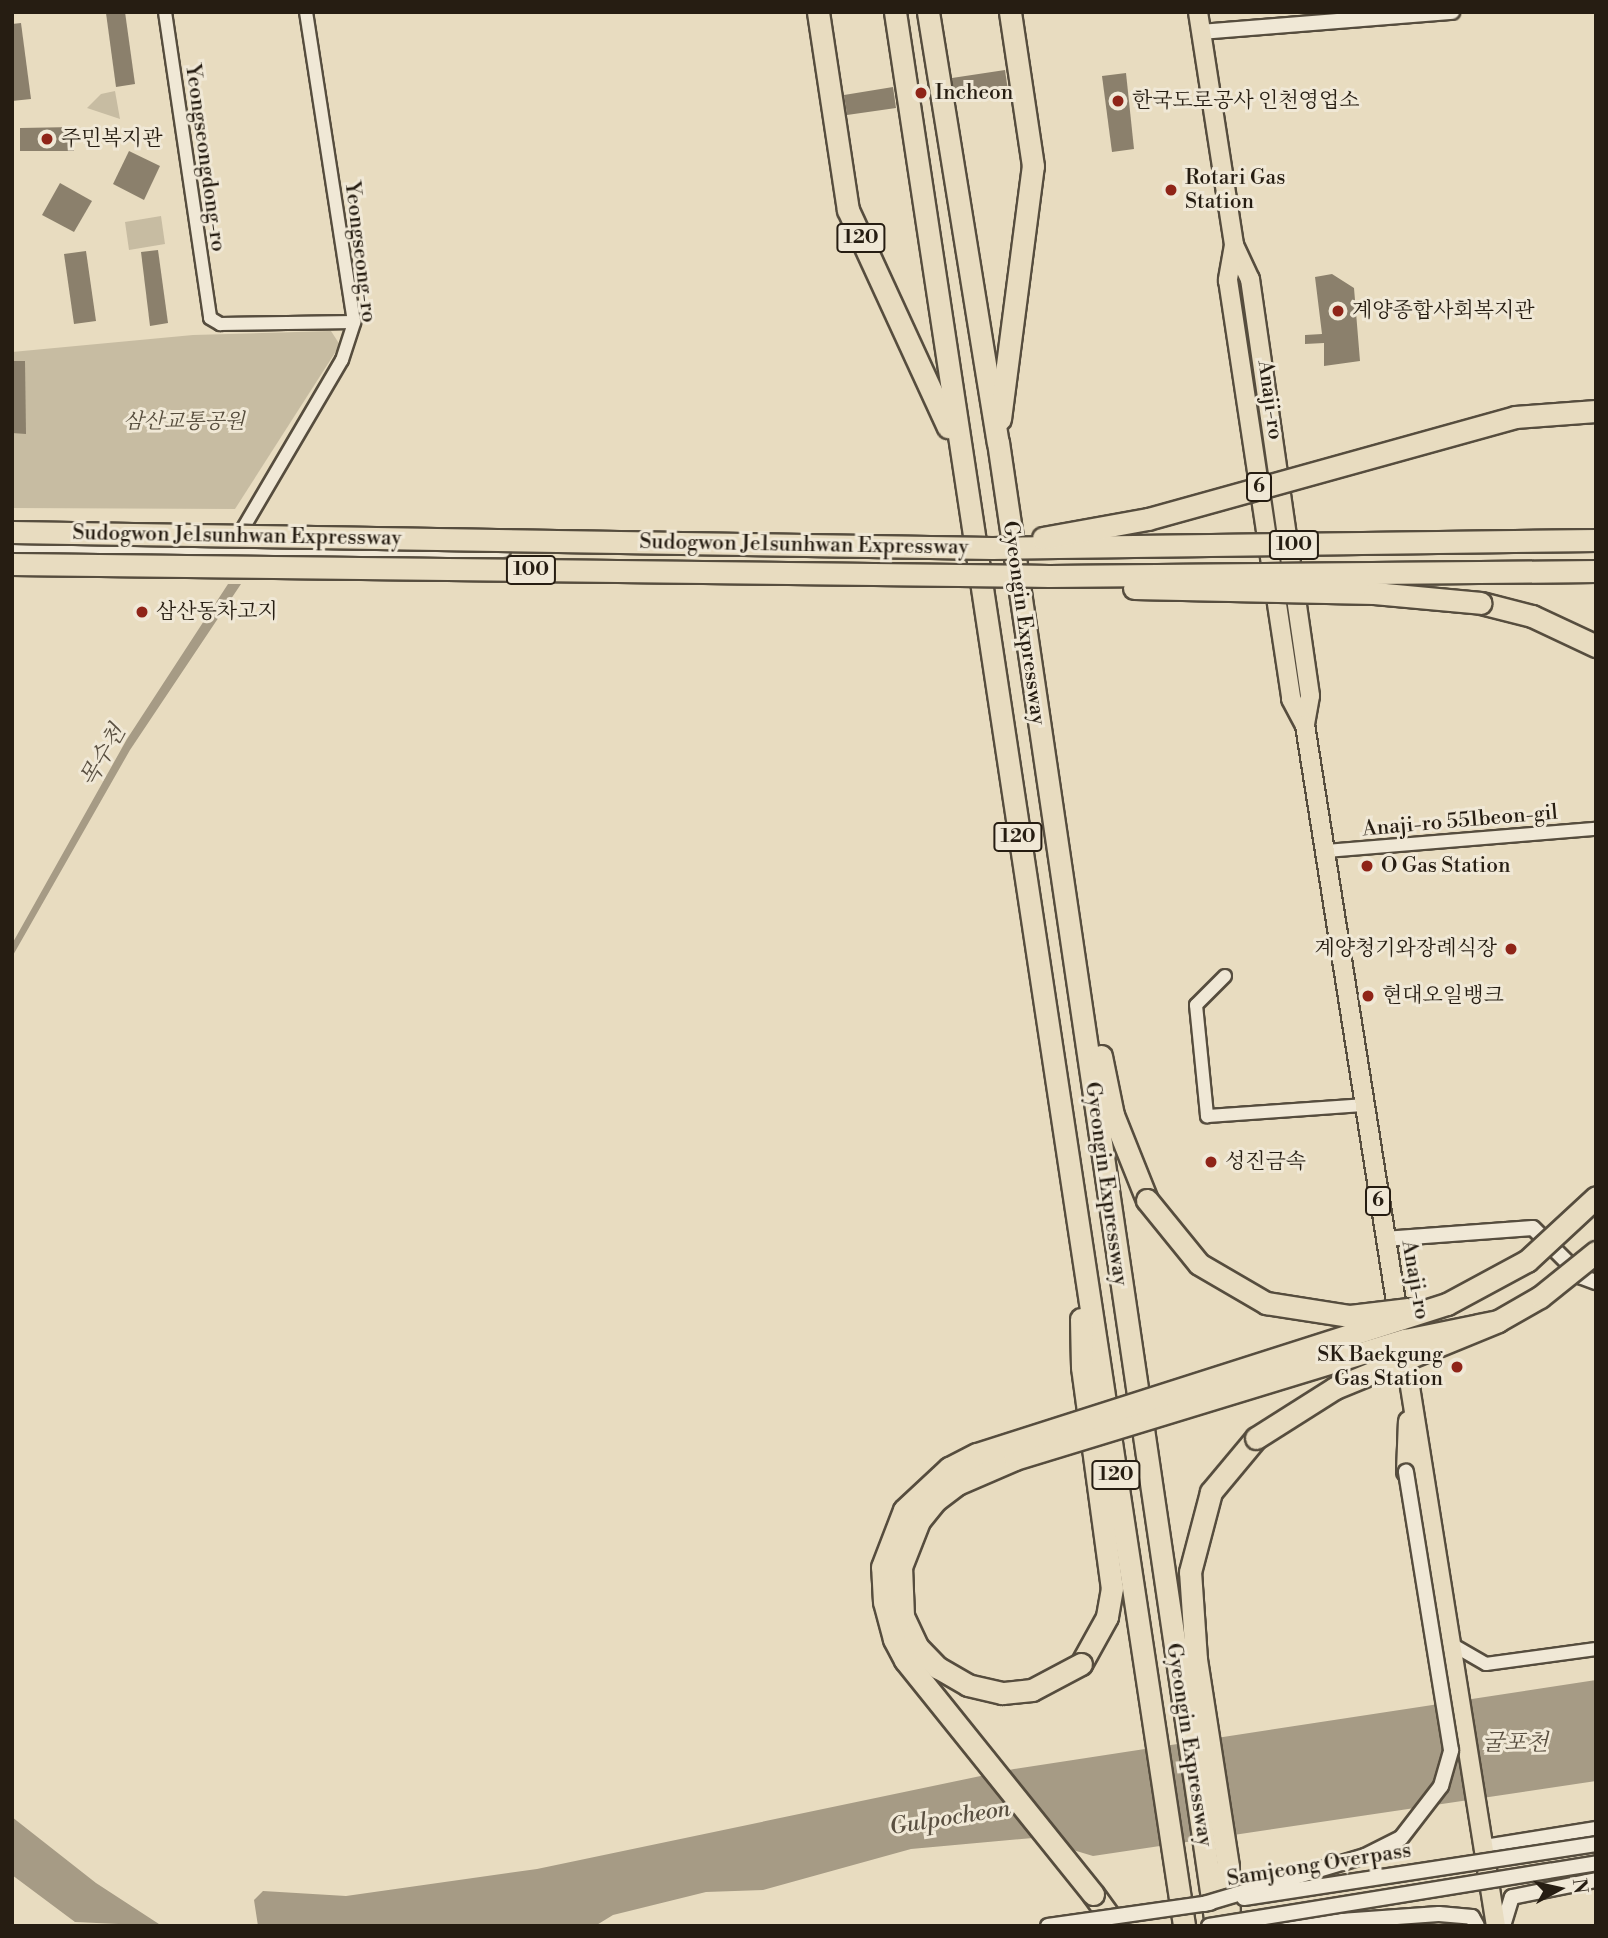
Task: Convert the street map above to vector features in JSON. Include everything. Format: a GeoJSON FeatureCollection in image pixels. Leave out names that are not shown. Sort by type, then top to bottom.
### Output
{"type":"FeatureCollection","features":[{"type":"Feature","properties":{"kind":"highway","name":"Gyeongin Expressway"},"geometry":{"type":"LineString","coordinates":[[818,12],[848,210],[958,448]]}},
{"type":"Feature","properties":{"kind":"highway","name":"Gyeongin Expressway"},"geometry":{"type":"LineString","coordinates":[[895,12],[958,448],[1184,1926]]}},
{"type":"Feature","properties":{"kind":"highway","name":"Gyeongin Expressway"},"geometry":{"type":"LineString","coordinates":[[928,12],[998,442],[1076,977],[1195,1719]]}},
{"type":"Feature","properties":{"kind":"highway","name":"Gyeongin Expressway"},"geometry":{"type":"LineString","coordinates":[[998,442],[1033,166],[1010,12]]}},
{"type":"Feature","properties":{"kind":"highway"},"geometry":{"type":"LineString","coordinates":[[992,548],[1160,516],[1515,417],[1596,411]]}},
{"type":"Feature","properties":{"kind":"highway","name":"Sudogwon Je1sunhwan Expressway"},"geometry":{"type":"LineString","coordinates":[[12,532],[992,548],[1596,540]]}},
{"type":"Feature","properties":{"kind":"highway","name":"Sudogwon Je1sunhwan Expressway"},"geometry":{"type":"LineString","coordinates":[[12,564],[1049,576],[1596,571]]}},
{"type":"Feature","properties":{"kind":"highway"},"geometry":{"type":"LineString","coordinates":[[1049,576],[1145,590],[1436,596],[1532,615],[1596,646]]}},
{"type":"Feature","properties":{"kind":"highway"},"geometry":{"type":"LineString","coordinates":[[1076,977],[1113,1115],[1147,1200],[1199,1264],[1266,1303],[1350,1316],[1447,1304]]}},
{"type":"Feature","properties":{"kind":"highway"},"geometry":{"type":"LineString","coordinates":[[1116,1926],[905,1660],[894,1639],[884,1602],[882,1567],[904,1510],[949,1468],[977,1454],[1447,1304],[1527,1261],[1596,1197]]}},
{"type":"Feature","properties":{"kind":"highway"},"geometry":{"type":"LineString","coordinates":[[1078,1226],[1082,1367],[1112,1588],[1102,1629],[1081,1664],[1032,1690],[1003,1693],[968,1685],[938,1668],[917,1646],[903,1616],[901,1567],[913,1532],[936,1500],[957,1484],[1015,1459],[1405,1340],[1498,1321]]}},
{"type":"Feature","properties":{"kind":"highway"},"geometry":{"type":"LineString","coordinates":[[1229,1926],[1195,1719],[1190,1612],[1197,1529],[1211,1492],[1256,1438],[1335,1388],[1498,1321],[1540,1297],[1596,1252]]}},
{"type":"Feature","properties":{"kind":"highway","name":"Gyeongin Expressway"},"geometry":{"type":"LineString","coordinates":[[1216,1926],[1218,1867]]}},
{"type":"Feature","properties":{"kind":"main road","name":"Anaji-ro"},"geometry":{"type":"LineString","coordinates":[[1198,12],[1234,245],[1250,279],[1310,696],[1305,725],[1384,1239],[1459,1675],[1484,1847]]}},
{"type":"Feature","properties":{"kind":"main road"},"geometry":{"type":"LineString","coordinates":[[1406,1472],[1409,1379]]}},
{"type":"Feature","properties":{"kind":"main road","name":"6"},"geometry":{"type":"LineString","coordinates":[[1484,1847],[1496,1926]]}},
{"type":"Feature","properties":{"kind":"street","name":"Yeongseongdong-ro"},"geometry":{"type":"LineString","coordinates":[[165,12],[207,309],[220,324],[354,322]]}},
{"type":"Feature","properties":{"kind":"street","name":"Yeongseong-ro"},"geometry":{"type":"LineString","coordinates":[[231,550],[342,360],[354,322],[306,12]]}},
{"type":"Feature","properties":{"kind":"street"},"geometry":{"type":"LineString","coordinates":[[1201,32],[1311,18],[1452,12]]}},
{"type":"Feature","properties":{"kind":"street"},"geometry":{"type":"LineString","coordinates":[[12,547],[536,550]]}},
{"type":"Feature","properties":{"kind":"street","name":"Anaji-ro 551beon-gil"},"geometry":{"type":"LineString","coordinates":[[1326,850],[1596,829]]}},
{"type":"Feature","properties":{"kind":"street"},"geometry":{"type":"LineString","coordinates":[[1225,976],[1196,1005],[1207,1116],[1364,1105]]}},
{"type":"Feature","properties":{"kind":"street"},"geometry":{"type":"LineString","coordinates":[[1384,1239],[1533,1228],[1582,1276],[1596,1282]]}},
{"type":"Feature","properties":{"kind":"street"},"geometry":{"type":"LineString","coordinates":[[1204,1904],[1365,1856],[1401,1838],[1441,1786],[1451,1749],[1406,1472]]}},
{"type":"Feature","properties":{"kind":"street"},"geometry":{"type":"LineString","coordinates":[[1453,1645],[1486,1664],[1596,1649]]}},
{"type":"Feature","properties":{"kind":"street"},"geometry":{"type":"LineString","coordinates":[[1484,1847],[1596,1829]]}},
{"type":"Feature","properties":{"kind":"street","name":"Samjeong Overpass"},"geometry":{"type":"LineString","coordinates":[[1048,1926],[1596,1844]]}},
{"type":"Feature","properties":{"kind":"street","name":"Samjeong Overpass"},"geometry":{"type":"LineString","coordinates":[[1209,1926],[1596,1863]]}},
{"type":"Feature","properties":{"kind":"street"},"geometry":{"type":"LineString","coordinates":[[1503,1926],[1512,1897],[1596,1880]]}},
{"type":"Feature","properties":{"kind":"street"},"geometry":{"type":"LineString","coordinates":[[1271,1926],[1439,1913],[1472,1917],[1477,1926]]}},
{"type":"Feature","properties":{"kind":"green space"},"geometry":{"type":"Polygon","coordinates":[[[115,91],[120,119],[87,108],[101,94],[115,91]]]}},
{"type":"Feature","properties":{"kind":"green space"},"geometry":{"type":"Polygon","coordinates":[[[161,216],[165,244],[129,250],[125,222],[161,216]]]}},
{"type":"Feature","properties":{"kind":"green space","name":"삼산교통공원"},"geometry":{"type":"Polygon","coordinates":[[[331,331],[340,345],[235,509],[12,508],[12,352],[193,335],[331,331]]]}},
{"type":"Feature","properties":{"kind":"water","name":"목수천"},"geometry":{"type":"Polygon","coordinates":[[[228,584],[241,584],[130,750],[12,957],[12,944],[127,739],[228,584]]]}},
{"type":"Feature","properties":{"kind":"water","name":"굴포천"},"geometry":{"type":"Polygon","coordinates":[[[1596,1680],[1596,1781],[1093,1856],[1033,1838],[911,1849],[763,1890],[706,1892],[613,1915],[595,1926],[258,1926],[254,1900],[263,1891],[346,1896],[537,1869],[1014,1769],[1596,1680]]]}},
{"type":"Feature","properties":{"kind":"water"},"geometry":{"type":"Polygon","coordinates":[[[12,1817],[96,1883],[162,1926],[75,1922],[12,1875],[12,1817]]]}},
{"type":"Feature","properties":{"kind":"building"},"geometry":{"type":"Polygon","coordinates":[[[125,12],[135,84],[116,87],[106,13],[125,12]]]}},
{"type":"Feature","properties":{"kind":"building"},"geometry":{"type":"Polygon","coordinates":[[[21,23],[31,99],[12,101],[12,24],[21,23]]]}},
{"type":"Feature","properties":{"kind":"building"},"geometry":{"type":"Polygon","coordinates":[[[1005,70],[1008,91],[955,99],[952,78],[1005,70]]]}},
{"type":"Feature","properties":{"kind":"building","name":"한국도로공사 인천영업소"},"geometry":{"type":"Polygon","coordinates":[[[1126,73],[1134,149],[1112,152],[1102,76],[1126,73]]]}},
{"type":"Feature","properties":{"kind":"building"},"geometry":{"type":"Polygon","coordinates":[[[893,87],[896,108],[847,115],[844,95],[893,87]]]}},
{"type":"Feature","properties":{"kind":"building","name":"주민복지관"},"geometry":{"type":"Polygon","coordinates":[[[74,127],[74,151],[20,151],[20,128],[74,127]]]}},
{"type":"Feature","properties":{"kind":"building"},"geometry":{"type":"Polygon","coordinates":[[[129,151],[160,166],[144,200],[113,184],[129,151]]]}},
{"type":"Feature","properties":{"kind":"building"},"geometry":{"type":"Polygon","coordinates":[[[60,183],[92,201],[74,232],[42,215],[60,183]]]}},
{"type":"Feature","properties":{"kind":"building"},"geometry":{"type":"Polygon","coordinates":[[[158,250],[168,323],[150,326],[141,252],[158,250]]]}},
{"type":"Feature","properties":{"kind":"building"},"geometry":{"type":"Polygon","coordinates":[[[86,251],[96,321],[74,324],[64,254],[86,251]]]}},
{"type":"Feature","properties":{"kind":"building","name":"계양종합사회복지관"},"geometry":{"type":"Polygon","coordinates":[[[1332,274],[1354,288],[1360,361],[1324,366],[1324,343],[1305,344],[1305,335],[1322,334],[1315,277],[1332,274]]]}},
{"type":"Feature","properties":{"kind":"building"},"geometry":{"type":"Polygon","coordinates":[[[12,361],[25,361],[26,434],[12,433],[12,361]]]}},
{"type":"Feature","properties":{"kind":"place","name":"Incheon"},"geometry":{"type":"Point","coordinates":[921,93]}},
{"type":"Feature","properties":{"kind":"place","name":"한국도로공사 인천영업소"},"geometry":{"type":"Point","coordinates":[1118,101]}},
{"type":"Feature","properties":{"kind":"place","name":"주민복지관"},"geometry":{"type":"Point","coordinates":[47,139]}},
{"type":"Feature","properties":{"kind":"place","name":"Rotari Gas Station"},"geometry":{"type":"Point","coordinates":[1171,190]}},
{"type":"Feature","properties":{"kind":"place","name":"계양종합사회복지관"},"geometry":{"type":"Point","coordinates":[1338,311]}},
{"type":"Feature","properties":{"kind":"place","name":"삼산동차고지"},"geometry":{"type":"Point","coordinates":[142,612]}},
{"type":"Feature","properties":{"kind":"place","name":"O Gas Station"},"geometry":{"type":"Point","coordinates":[1367,866]}},
{"type":"Feature","properties":{"kind":"place","name":"계양청기와장례식장"},"geometry":{"type":"Point","coordinates":[1511,949]}},
{"type":"Feature","properties":{"kind":"place","name":"현대오일뱅크"},"geometry":{"type":"Point","coordinates":[1368,996]}},
{"type":"Feature","properties":{"kind":"place","name":"성진금속"},"geometry":{"type":"Point","coordinates":[1211,1162]}},
{"type":"Feature","properties":{"kind":"place","name":"SK Baekgung Gas Station"},"geometry":{"type":"Point","coordinates":[1457,1367]}},
{"type":"Feature","properties":{"kind":"water label","name":"Gulpocheon"},"geometry":{"type":"Point","coordinates":[950,1818]}}]}
